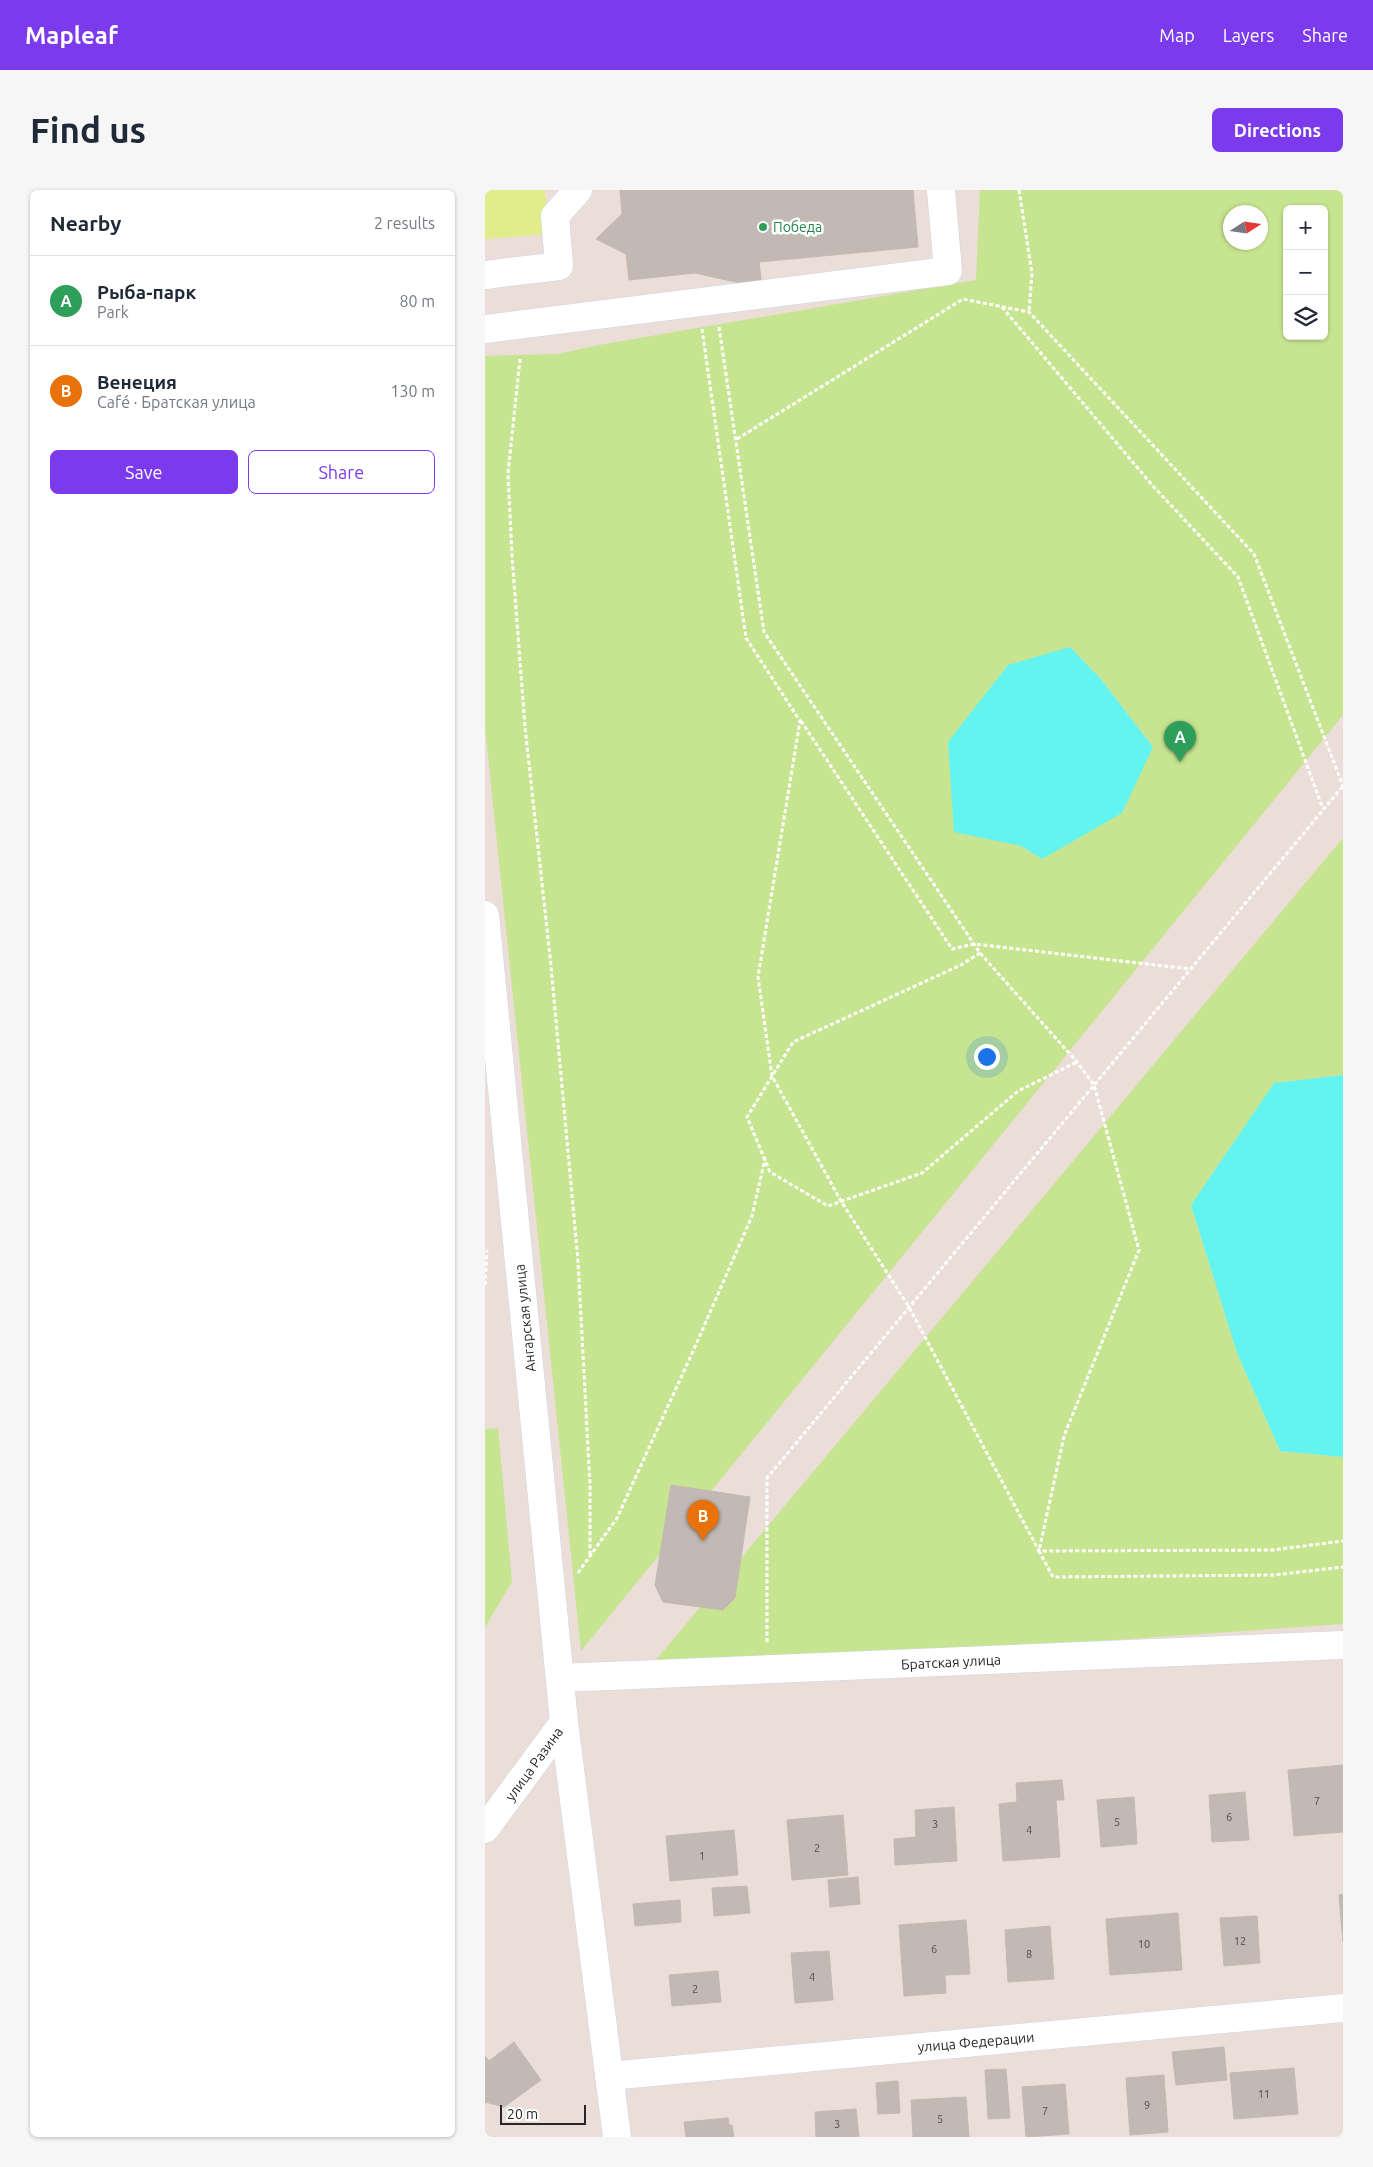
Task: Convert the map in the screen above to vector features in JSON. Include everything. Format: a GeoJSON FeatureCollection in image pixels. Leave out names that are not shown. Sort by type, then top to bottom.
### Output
{"type":"FeatureCollection","features":[{"type":"Feature","properties":{"kind":"street"},"geometry":{"type":"LineString","coordinates":[[485,275],[559,266],[555,216],[578,190]]}},
{"type":"Feature","properties":{"kind":"street"},"geometry":{"type":"LineString","coordinates":[[485,329],[948,271],[941,190]]}},
{"type":"Feature","properties":{"kind":"street","name":"Ангарская улица"},"geometry":{"type":"LineString","coordinates":[[485,915],[564,1722],[617,2137]]}},
{"type":"Feature","properties":{"kind":"street","name":"Братская улица"},"geometry":{"type":"LineString","coordinates":[[560,1678],[1343,1645]]}},
{"type":"Feature","properties":{"kind":"street","name":"улица Разина"},"geometry":{"type":"LineString","coordinates":[[485,1829],[564,1722]]}},
{"type":"Feature","properties":{"kind":"street","name":"улица Федерации"},"geometry":{"type":"LineString","coordinates":[[609,2076],[1343,2008]]}},
{"type":"Feature","properties":{"kind":"path"},"geometry":{"type":"LineString","coordinates":[[1019,190],[1032,274],[1029,312]]}},
{"type":"Feature","properties":{"kind":"path"},"geometry":{"type":"LineString","coordinates":[[737,439],[963,299],[1029,312],[1254,554],[1343,787],[767,1478],[767,1670]]}},
{"type":"Feature","properties":{"kind":"path"},"geometry":{"type":"LineString","coordinates":[[707,302],[737,439],[764,632],[980,953],[1077,1062],[1094,1085],[1139,1250],[1064,1436],[1039,1551]]}},
{"type":"Feature","properties":{"kind":"path"},"geometry":{"type":"LineString","coordinates":[[707,302],[745,638],[952,949],[974,944],[1190,969]]}},
{"type":"Feature","properties":{"kind":"path"},"geometry":{"type":"LineString","coordinates":[[1002,306],[1152,485],[1238,577],[1323,809]]}},
{"type":"Feature","properties":{"kind":"path"},"geometry":{"type":"LineString","coordinates":[[520,359],[508,473],[512,556],[525,727],[552,976],[578,1261],[590,1485],[590,1556]]}},
{"type":"Feature","properties":{"kind":"path"},"geometry":{"type":"LineString","coordinates":[[800,721],[758,977],[772,1076],[841,1201],[909,1307],[1053,1577],[1274,1575],[1343,1567]]}},
{"type":"Feature","properties":{"kind":"path"},"geometry":{"type":"LineString","coordinates":[[980,953],[961,965],[793,1042],[747,1116],[770,1172],[828,1206],[923,1173],[1018,1091],[1077,1062]]}},
{"type":"Feature","properties":{"kind":"path"},"geometry":{"type":"LineString","coordinates":[[553,1608],[617,1518],[752,1216],[765,1158]]}},
{"type":"Feature","properties":{"kind":"path"},"geometry":{"type":"LineString","coordinates":[[1039,1551],[1272,1550],[1343,1541]]}},
{"type":"Feature","properties":{"kind":"green space"},"geometry":{"type":"Polygon","coordinates":[[[485,190],[545,190],[549,234],[485,239],[485,190]]]}},
{"type":"Feature","properties":{"kind":"green space"},"geometry":{"type":"Polygon","coordinates":[[[980,190],[1343,190],[1343,715],[581,1651],[485,727],[485,356],[557,354],[599,345],[976,280],[980,190]],[[1070,647],[1021,846],[1042,859],[1153,747],[1100,678],[1070,647]]]}},
{"type":"Feature","properties":{"kind":"green space"},"geometry":{"type":"Polygon","coordinates":[[[1343,838],[1343,1075],[1274,1083],[1191,1205],[1237,1353],[1280,1451],[1343,1457],[1343,1624],[645,1673],[1343,838]]]}},
{"type":"Feature","properties":{"kind":"green space"},"geometry":{"type":"Polygon","coordinates":[[[498,1428],[512,1582],[485,1627],[485,1429],[498,1428]]]}},
{"type":"Feature","properties":{"kind":"water"},"geometry":{"type":"Polygon","coordinates":[[[1070,647],[1100,678],[1153,747],[1122,813],[1042,859],[1021,846],[954,832],[948,742],[1008,665],[1070,647]]]}},
{"type":"Feature","properties":{"kind":"water"},"geometry":{"type":"Polygon","coordinates":[[[1343,1075],[1343,1457],[1280,1451],[1237,1353],[1191,1205],[1274,1083],[1343,1075]]]}},
{"type":"Feature","properties":{"kind":"building","name":"Победа"},"geometry":{"type":"Polygon","coordinates":[[[620,190],[913,190],[918,247],[759,262],[762,288],[695,273],[629,280],[626,254],[596,239],[622,214],[620,190]]]}},
{"type":"Feature","properties":{"kind":"building"},"geometry":{"type":"Polygon","coordinates":[[[671,1485],[750,1497],[735,1598],[723,1610],[663,1602],[655,1585],[671,1485]]]}},
{"type":"Feature","properties":{"kind":"building"},"geometry":{"type":"Polygon","coordinates":[[[1343,1765],[1343,1832],[1294,1836],[1288,1770],[1343,1765]]]}},
{"type":"Feature","properties":{"kind":"building"},"geometry":{"type":"Polygon","coordinates":[[[1062,1780],[1064,1800],[1056,1800],[1060,1857],[1003,1861],[999,1804],[1017,1802],[1016,1783],[1062,1780]]]}},
{"type":"Feature","properties":{"kind":"building"},"geometry":{"type":"Polygon","coordinates":[[[1245,1792],[1249,1840],[1212,1842],[1209,1795],[1245,1792]]]}},
{"type":"Feature","properties":{"kind":"building"},"geometry":{"type":"Polygon","coordinates":[[[1134,1797],[1137,1844],[1101,1847],[1097,1800],[1134,1797]]]}},
{"type":"Feature","properties":{"kind":"building"},"geometry":{"type":"Polygon","coordinates":[[[954,1807],[957,1861],[895,1865],[894,1839],[916,1837],[915,1810],[954,1807]]]}},
{"type":"Feature","properties":{"kind":"building"},"geometry":{"type":"Polygon","coordinates":[[[843,1815],[848,1875],[792,1880],[787,1820],[843,1815]]]}},
{"type":"Feature","properties":{"kind":"building"},"geometry":{"type":"Polygon","coordinates":[[[734,1830],[738,1875],[670,1881],[666,1836],[734,1830]]]}},
{"type":"Feature","properties":{"kind":"building"},"geometry":{"type":"Polygon","coordinates":[[[858,1877],[860,1904],[830,1907],[828,1880],[858,1877]]]}},
{"type":"Feature","properties":{"kind":"building"},"geometry":{"type":"Polygon","coordinates":[[[747,1886],[750,1913],[714,1916],[712,1888],[747,1886]]]}},
{"type":"Feature","properties":{"kind":"building"},"geometry":{"type":"Polygon","coordinates":[[[1343,1894],[1343,1942],[1339,1895],[1343,1894]]]}},
{"type":"Feature","properties":{"kind":"building"},"geometry":{"type":"Polygon","coordinates":[[[680,1900],[681,1922],[635,1926],[633,1904],[680,1900]]]}},
{"type":"Feature","properties":{"kind":"building"},"geometry":{"type":"Polygon","coordinates":[[[1178,1913],[1182,1970],[1110,1975],[1106,1919],[1178,1913]]]}},
{"type":"Feature","properties":{"kind":"building"},"geometry":{"type":"Polygon","coordinates":[[[1257,1916],[1260,1963],[1224,1966],[1220,1918],[1257,1916]]]}},
{"type":"Feature","properties":{"kind":"building"},"geometry":{"type":"Polygon","coordinates":[[[966,1920],[970,1974],[945,1975],[946,1993],[904,1996],[899,1925],[966,1920]]]}},
{"type":"Feature","properties":{"kind":"building"},"geometry":{"type":"Polygon","coordinates":[[[1050,1926],[1054,1979],[1008,1982],[1005,1930],[1050,1926]]]}},
{"type":"Feature","properties":{"kind":"building"},"geometry":{"type":"Polygon","coordinates":[[[829,1951],[833,2000],[795,2003],[791,1953],[829,1951]]]}},
{"type":"Feature","properties":{"kind":"building"},"geometry":{"type":"Polygon","coordinates":[[[718,1971],[721,2002],[672,2006],[669,1975],[718,1971]]]}},
{"type":"Feature","properties":{"kind":"building"},"geometry":{"type":"Polygon","coordinates":[[[514,2042],[541,2080],[504,2107],[485,2102],[485,2056],[489,2061],[514,2042]]]}},
{"type":"Feature","properties":{"kind":"building"},"geometry":{"type":"Polygon","coordinates":[[[1224,2047],[1227,2080],[1176,2085],[1172,2052],[1224,2047]]]}},
{"type":"Feature","properties":{"kind":"building"},"geometry":{"type":"Polygon","coordinates":[[[1294,2068],[1298,2114],[1234,2119],[1230,2073],[1294,2068]]]}},
{"type":"Feature","properties":{"kind":"building"},"geometry":{"type":"Polygon","coordinates":[[[1006,2069],[1010,2118],[988,2119],[985,2070],[1006,2069]]]}},
{"type":"Feature","properties":{"kind":"building"},"geometry":{"type":"Polygon","coordinates":[[[1164,2075],[1168,2132],[1130,2135],[1126,2078],[1164,2075]]]}},
{"type":"Feature","properties":{"kind":"building"},"geometry":{"type":"Polygon","coordinates":[[[898,2081],[900,2113],[878,2114],[876,2083],[898,2081]]]}},
{"type":"Feature","properties":{"kind":"building"},"geometry":{"type":"Polygon","coordinates":[[[1065,2084],[1069,2134],[1026,2137],[1022,2087],[1065,2084]]]}},
{"type":"Feature","properties":{"kind":"building"},"geometry":{"type":"Polygon","coordinates":[[[966,2097],[969,2137],[913,2137],[911,2100],[966,2097]]]}},
{"type":"Feature","properties":{"kind":"building"},"geometry":{"type":"Polygon","coordinates":[[[856,2109],[859,2137],[816,2137],[815,2112],[856,2109]]]}},
{"type":"Feature","properties":{"kind":"building"},"geometry":{"type":"Polygon","coordinates":[[[728,2118],[729,2125],[732,2125],[734,2137],[686,2137],[684,2122],[728,2118]]]}},
{"type":"Feature","properties":{"kind":"place","name":"Победа"},"geometry":{"type":"Point","coordinates":[763,227]}},
{"type":"Feature","properties":{"kind":"place","name":"Рыба-парк"},"geometry":{"type":"Point","coordinates":[1180,762]}},
{"type":"Feature","properties":{"kind":"place","name":"Венеция"},"geometry":{"type":"Point","coordinates":[703,1541]}}]}
